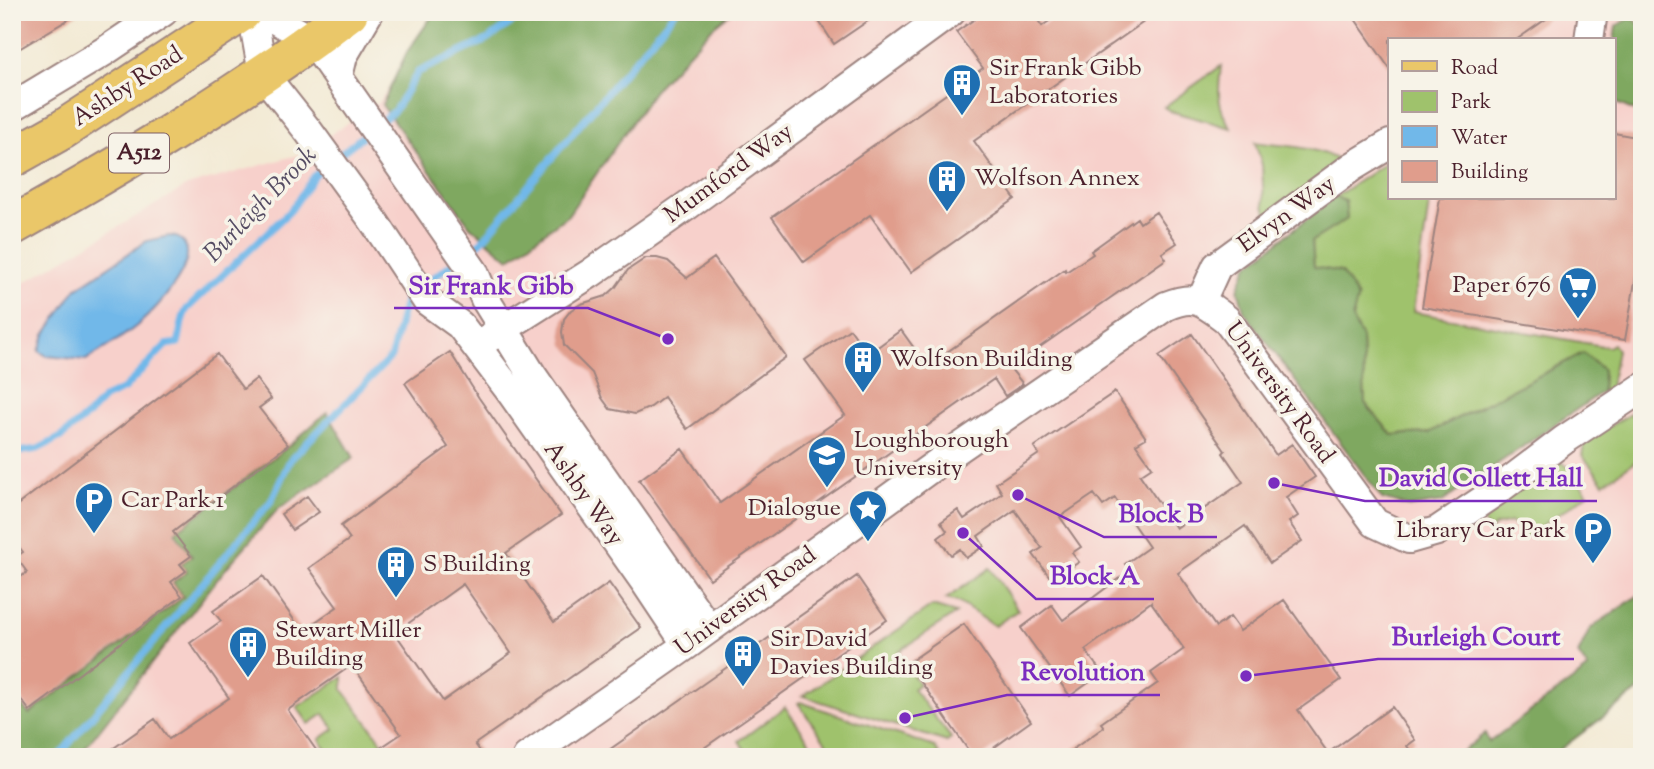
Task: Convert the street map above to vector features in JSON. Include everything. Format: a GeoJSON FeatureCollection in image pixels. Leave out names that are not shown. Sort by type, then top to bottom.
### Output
{"type":"FeatureCollection","features":[{"type":"Feature","properties":{"kind":"main road","name":"Ashby Road"},"geometry":{"type":"LineString","coordinates":[[12,158],[62,130],[242,12]]}},
{"type":"Feature","properties":{"kind":"main road","name":"A512"},"geometry":{"type":"LineString","coordinates":[[12,226],[110,172],[263,75],[349,12]]}},
{"type":"Feature","properties":{"kind":"street"},"geometry":{"type":"LineString","coordinates":[[12,107],[105,51],[163,12]]}},
{"type":"Feature","properties":{"kind":"street"},"geometry":{"type":"LineString","coordinates":[[252,12],[263,75]]}},
{"type":"Feature","properties":{"kind":"street"},"geometry":{"type":"LineString","coordinates":[[261,12],[312,40]]}},
{"type":"Feature","properties":{"kind":"street"},"geometry":{"type":"LineString","coordinates":[[338,77],[343,56],[369,12]]}},
{"type":"Feature","properties":{"kind":"street","name":"Mumford Way"},"geometry":{"type":"LineString","coordinates":[[503,330],[688,205],[951,12]]}},
{"type":"Feature","properties":{"kind":"street","name":"Ashby Way"},"geometry":{"type":"LineString","coordinates":[[312,40],[454,242],[474,272],[485,299],[503,330],[532,375],[709,629]]}},
{"type":"Feature","properties":{"kind":"street","name":"Ashby Way"},"geometry":{"type":"LineString","coordinates":[[263,75],[340,174],[427,301],[460,325],[476,346],[687,645]]}},
{"type":"Feature","properties":{"kind":"street","name":"Elvyn Way"},"geometry":{"type":"LineString","coordinates":[[1201,301],[1216,266],[1352,167],[1388,145]]}},
{"type":"Feature","properties":{"kind":"street","name":"University Road"},"geometry":{"type":"LineString","coordinates":[[527,757],[946,457],[1166,306],[1184,299],[1201,301],[1226,318],[1375,523],[1409,539],[1437,531],[1642,388]]}},
{"type":"Feature","properties":{"kind":"street"},"geometry":{"type":"LineString","coordinates":[[476,346],[503,330]]}},
{"type":"Feature","properties":{"kind":"shaded area","name":"Loughborough University"},"geometry":{"type":"Polygon","coordinates":[[[440,12],[1642,12],[1642,688],[1550,757],[12,757],[12,290],[187,186],[301,154],[379,102],[440,12]]]}},
{"type":"Feature","properties":{"kind":"green space"},"geometry":{"type":"Polygon","coordinates":[[[435,12],[732,12],[712,28],[655,89],[568,215],[509,259],[470,226],[382,105],[407,52],[435,12]]]}},
{"type":"Feature","properties":{"kind":"green space"},"geometry":{"type":"Polygon","coordinates":[[[1631,17],[1642,26],[1642,114],[1616,103],[1616,26],[1631,17]]]}},
{"type":"Feature","properties":{"kind":"green space"},"geometry":{"type":"Polygon","coordinates":[[[1221,66],[1219,98],[1231,128],[1164,107],[1221,66]]]}},
{"type":"Feature","properties":{"kind":"green space"},"geometry":{"type":"Polygon","coordinates":[[[1255,142],[1308,149],[1338,160],[1269,222],[1264,205],[1262,165],[1255,142]]]}},
{"type":"Feature","properties":{"kind":"green space"},"geometry":{"type":"Polygon","coordinates":[[[1388,161],[1388,200],[1430,200],[1413,312],[1608,347],[1613,344],[1617,350],[1610,388],[1602,392],[1603,370],[1583,353],[1429,433],[1392,435],[1365,403],[1362,339],[1352,319],[1314,268],[1312,241],[1347,219],[1345,201],[1335,197],[1388,161]]]}},
{"type":"Feature","properties":{"kind":"green space"},"geometry":{"type":"Polygon","coordinates":[[[1335,197],[1345,201],[1347,219],[1312,241],[1314,267],[1341,272],[1358,298],[1352,319],[1362,338],[1365,403],[1392,435],[1429,433],[1583,353],[1603,370],[1602,392],[1442,502],[1411,507],[1382,499],[1244,311],[1238,289],[1247,266],[1335,197]]]}},
{"type":"Feature","properties":{"kind":"green space"},"geometry":{"type":"Polygon","coordinates":[[[327,412],[354,458],[278,509],[228,566],[78,757],[12,757],[12,693],[29,714],[183,597],[173,582],[187,572],[181,564],[192,556],[175,532],[290,445],[327,412]]]}},
{"type":"Feature","properties":{"kind":"green space"},"geometry":{"type":"Polygon","coordinates":[[[1630,414],[1642,429],[1642,457],[1604,483],[1582,455],[1585,441],[1630,414]]]}},
{"type":"Feature","properties":{"kind":"green space"},"geometry":{"type":"Polygon","coordinates":[[[1559,461],[1570,468],[1588,494],[1524,538],[1510,522],[1495,526],[1489,532],[1483,517],[1559,461]]]}},
{"type":"Feature","properties":{"kind":"green space"},"geometry":{"type":"Polygon","coordinates":[[[990,568],[1018,610],[995,626],[958,602],[946,599],[990,568]]]}},
{"type":"Feature","properties":{"kind":"green space"},"geometry":{"type":"Polygon","coordinates":[[[1642,593],[1642,688],[1550,757],[1456,757],[1485,733],[1489,742],[1588,669],[1578,654],[1590,629],[1642,593]]]}},
{"type":"Feature","properties":{"kind":"green space"},"geometry":{"type":"Polygon","coordinates":[[[932,606],[956,613],[898,652],[919,684],[913,689],[951,738],[947,742],[803,696],[932,606]]]}},
{"type":"Feature","properties":{"kind":"green space"},"geometry":{"type":"Polygon","coordinates":[[[343,677],[343,690],[383,743],[363,757],[330,757],[320,739],[334,729],[324,714],[309,724],[297,707],[343,677]]]}},
{"type":"Feature","properties":{"kind":"green space"},"geometry":{"type":"Polygon","coordinates":[[[798,703],[935,747],[939,754],[935,757],[836,757],[798,703]]]}},
{"type":"Feature","properties":{"kind":"green space"},"geometry":{"type":"Polygon","coordinates":[[[785,707],[818,754],[814,757],[750,757],[739,741],[785,707]]]}},
{"type":"Feature","properties":{"kind":"water"},"geometry":{"type":"Polygon","coordinates":[[[169,236],[185,244],[187,256],[184,266],[172,288],[140,323],[86,360],[47,356],[39,351],[45,335],[76,289],[147,241],[169,236]]]}},
{"type":"Feature","properties":{"kind":"building"},"geometry":{"type":"Polygon","coordinates":[[[12,12],[81,12],[12,53],[12,12]]]}},
{"type":"Feature","properties":{"kind":"building"},"geometry":{"type":"Polygon","coordinates":[[[813,12],[881,12],[834,44],[813,12]]]}},
{"type":"Feature","properties":{"kind":"building","name":"Sir Frank Gibb Laboratories"},"geometry":{"type":"Polygon","coordinates":[[[985,12],[1032,12],[1042,26],[1062,12],[1158,12],[974,141],[1015,199],[911,272],[870,215],[804,262],[772,217],[983,68],[956,32],[985,12]]]}},
{"type":"Feature","properties":{"kind":"building"},"geometry":{"type":"Polygon","coordinates":[[[1365,12],[1556,12],[1519,38],[1388,38],[1388,66],[1355,19],[1365,12]]]}},
{"type":"Feature","properties":{"kind":"building"},"geometry":{"type":"Polygon","coordinates":[[[1616,133],[1642,138],[1642,241],[1625,340],[1422,307],[1440,200],[1616,200],[1616,133]]]}},
{"type":"Feature","properties":{"kind":"building","name":"Wolfson Building"},"geometry":{"type":"Polygon","coordinates":[[[1156,212],[1177,243],[1162,253],[1166,259],[1010,368],[1023,384],[1005,396],[994,379],[710,579],[639,480],[682,449],[720,503],[845,415],[805,360],[850,329],[868,354],[901,330],[927,366],[1065,269],[1066,272],[1093,254],[1091,251],[1137,218],[1140,223],[1156,212]]]}},
{"type":"Feature","properties":{"kind":"building"},"geometry":{"type":"Polygon","coordinates":[[[646,258],[668,261],[687,278],[714,258],[786,357],[687,429],[664,397],[635,414],[610,409],[602,398],[592,373],[564,345],[564,319],[571,310],[606,296],[628,270],[646,258]]]}},
{"type":"Feature","properties":{"kind":"building"},"geometry":{"type":"Polygon","coordinates":[[[1192,334],[1276,455],[1292,444],[1315,477],[1286,497],[1298,516],[1289,522],[1302,541],[1270,563],[1245,526],[1178,573],[1216,627],[1230,617],[1240,631],[1284,600],[1341,680],[1298,710],[1328,753],[1392,707],[1415,740],[1407,746],[1415,757],[1271,757],[1266,749],[1255,757],[1062,757],[1104,727],[1101,723],[1158,683],[1151,673],[1184,649],[1151,602],[1085,650],[1102,673],[1070,696],[1021,628],[1052,605],[1063,620],[1130,570],[1125,564],[1149,547],[1115,498],[1103,506],[1094,494],[1060,517],[1081,547],[1072,553],[1079,562],[1052,580],[1033,554],[1042,548],[1015,510],[978,536],[984,546],[966,558],[960,549],[951,555],[938,538],[947,531],[941,522],[958,510],[964,519],[994,499],[1002,493],[996,483],[1039,454],[1034,447],[1115,392],[1146,438],[1136,444],[1152,467],[1140,475],[1176,528],[1243,482],[1223,453],[1225,451],[1159,356],[1192,334]]]}},
{"type":"Feature","properties":{"kind":"building","name":"S Building"},"geometry":{"type":"Polygon","coordinates":[[[450,352],[561,515],[506,553],[554,622],[609,583],[641,628],[475,744],[484,757],[367,757],[401,734],[352,665],[288,710],[321,757],[101,757],[155,719],[169,739],[229,698],[190,643],[221,621],[213,611],[263,576],[302,631],[337,607],[309,568],[350,539],[341,526],[448,447],[405,383],[450,352]],[[463,584],[395,633],[443,701],[511,653],[463,584]]]}},
{"type":"Feature","properties":{"kind":"building","name":"Car Park 1"},"geometry":{"type":"Polygon","coordinates":[[[217,354],[243,389],[256,379],[271,399],[259,408],[288,445],[173,532],[191,556],[180,564],[186,571],[171,582],[182,596],[30,711],[12,688],[12,584],[27,572],[16,557],[23,552],[12,538],[12,509],[217,354]]]}},
{"type":"Feature","properties":{"kind":"building"},"geometry":{"type":"Polygon","coordinates":[[[307,496],[319,512],[292,530],[281,514],[307,496]]]}},
{"type":"Feature","properties":{"kind":"building","name":"Sir David Davies Building"},"geometry":{"type":"Polygon","coordinates":[[[857,576],[887,620],[691,757],[599,757],[857,576]]]}},
{"type":"Feature","properties":{"kind":"building"},"geometry":{"type":"Polygon","coordinates":[[[964,624],[1031,721],[981,757],[973,757],[908,663],[964,624]]]}},
{"type":"Feature","properties":{"kind":"waterway","name":"Burleigh Brook"},"geometry":{"type":"LineString","coordinates":[[378,124],[395,110],[418,72],[487,40],[514,21],[515,12]]}},
{"type":"Feature","properties":{"kind":"waterway","name":"Burleigh Brook"},"geometry":{"type":"LineString","coordinates":[[466,253],[481,242],[675,12]]}},
{"type":"Feature","properties":{"kind":"waterway","name":"Burleigh Brook"},"geometry":{"type":"LineString","coordinates":[[334,159],[369,131]]}},
{"type":"Feature","properties":{"kind":"waterway","name":"Burleigh Brook"},"geometry":{"type":"LineString","coordinates":[[12,453],[38,449],[61,437],[104,398],[124,389],[166,345],[178,343],[187,309],[291,210],[314,176],[325,167]]}},
{"type":"Feature","properties":{"kind":"waterway","name":"Burleigh Brook"},"geometry":{"type":"LineString","coordinates":[[424,284],[457,260]]}},
{"type":"Feature","properties":{"kind":"waterway"},"geometry":{"type":"LineString","coordinates":[[58,757],[271,501],[290,460],[391,357],[406,297],[414,291]]}},
{"type":"Feature","properties":{"kind":"place","name":"Sir Frank Gibb Laboratories"},"geometry":{"type":"Point","coordinates":[962,117]}},
{"type":"Feature","properties":{"kind":"place","name":"Wolfson Annex"},"geometry":{"type":"Point","coordinates":[947,213]}},
{"type":"Feature","properties":{"kind":"place","name":"Paper 676"},"geometry":{"type":"Point","coordinates":[1578,320]}},
{"type":"Feature","properties":{"kind":"place","name":"Sir Frank Gibb"},"geometry":{"type":"Point","coordinates":[668,339]}},
{"type":"Feature","properties":{"kind":"place","name":"Wolfson Building"},"geometry":{"type":"Point","coordinates":[863,394]}},
{"type":"Feature","properties":{"kind":"place","name":"David Collett Hall"},"geometry":{"type":"Point","coordinates":[1274,483]}},
{"type":"Feature","properties":{"kind":"place","name":"Loughborough University"},"geometry":{"type":"Point","coordinates":[827,489]}},
{"type":"Feature","properties":{"kind":"place","name":"Block B"},"geometry":{"type":"Point","coordinates":[1018,495]}},
{"type":"Feature","properties":{"kind":"place","name":"Block A"},"geometry":{"type":"Point","coordinates":[963,533]}},
{"type":"Feature","properties":{"kind":"place","name":"Car Park 1"},"geometry":{"type":"Point","coordinates":[94,535]}},
{"type":"Feature","properties":{"kind":"place","name":"Dialogue"},"geometry":{"type":"Point","coordinates":[868,543]}},
{"type":"Feature","properties":{"kind":"place","name":"Library Car Park"},"geometry":{"type":"Point","coordinates":[1593,565]}},
{"type":"Feature","properties":{"kind":"place","name":"S Building"},"geometry":{"type":"Point","coordinates":[396,599]}},
{"type":"Feature","properties":{"kind":"place","name":"Burleigh Court"},"geometry":{"type":"Point","coordinates":[1246,676]}},
{"type":"Feature","properties":{"kind":"place","name":"Stewart Miller Building"},"geometry":{"type":"Point","coordinates":[248,679]}},
{"type":"Feature","properties":{"kind":"place","name":"Sir David Davies Building"},"geometry":{"type":"Point","coordinates":[743,688]}},
{"type":"Feature","properties":{"kind":"place","name":"Revolution"},"geometry":{"type":"Point","coordinates":[905,718]}}]}
